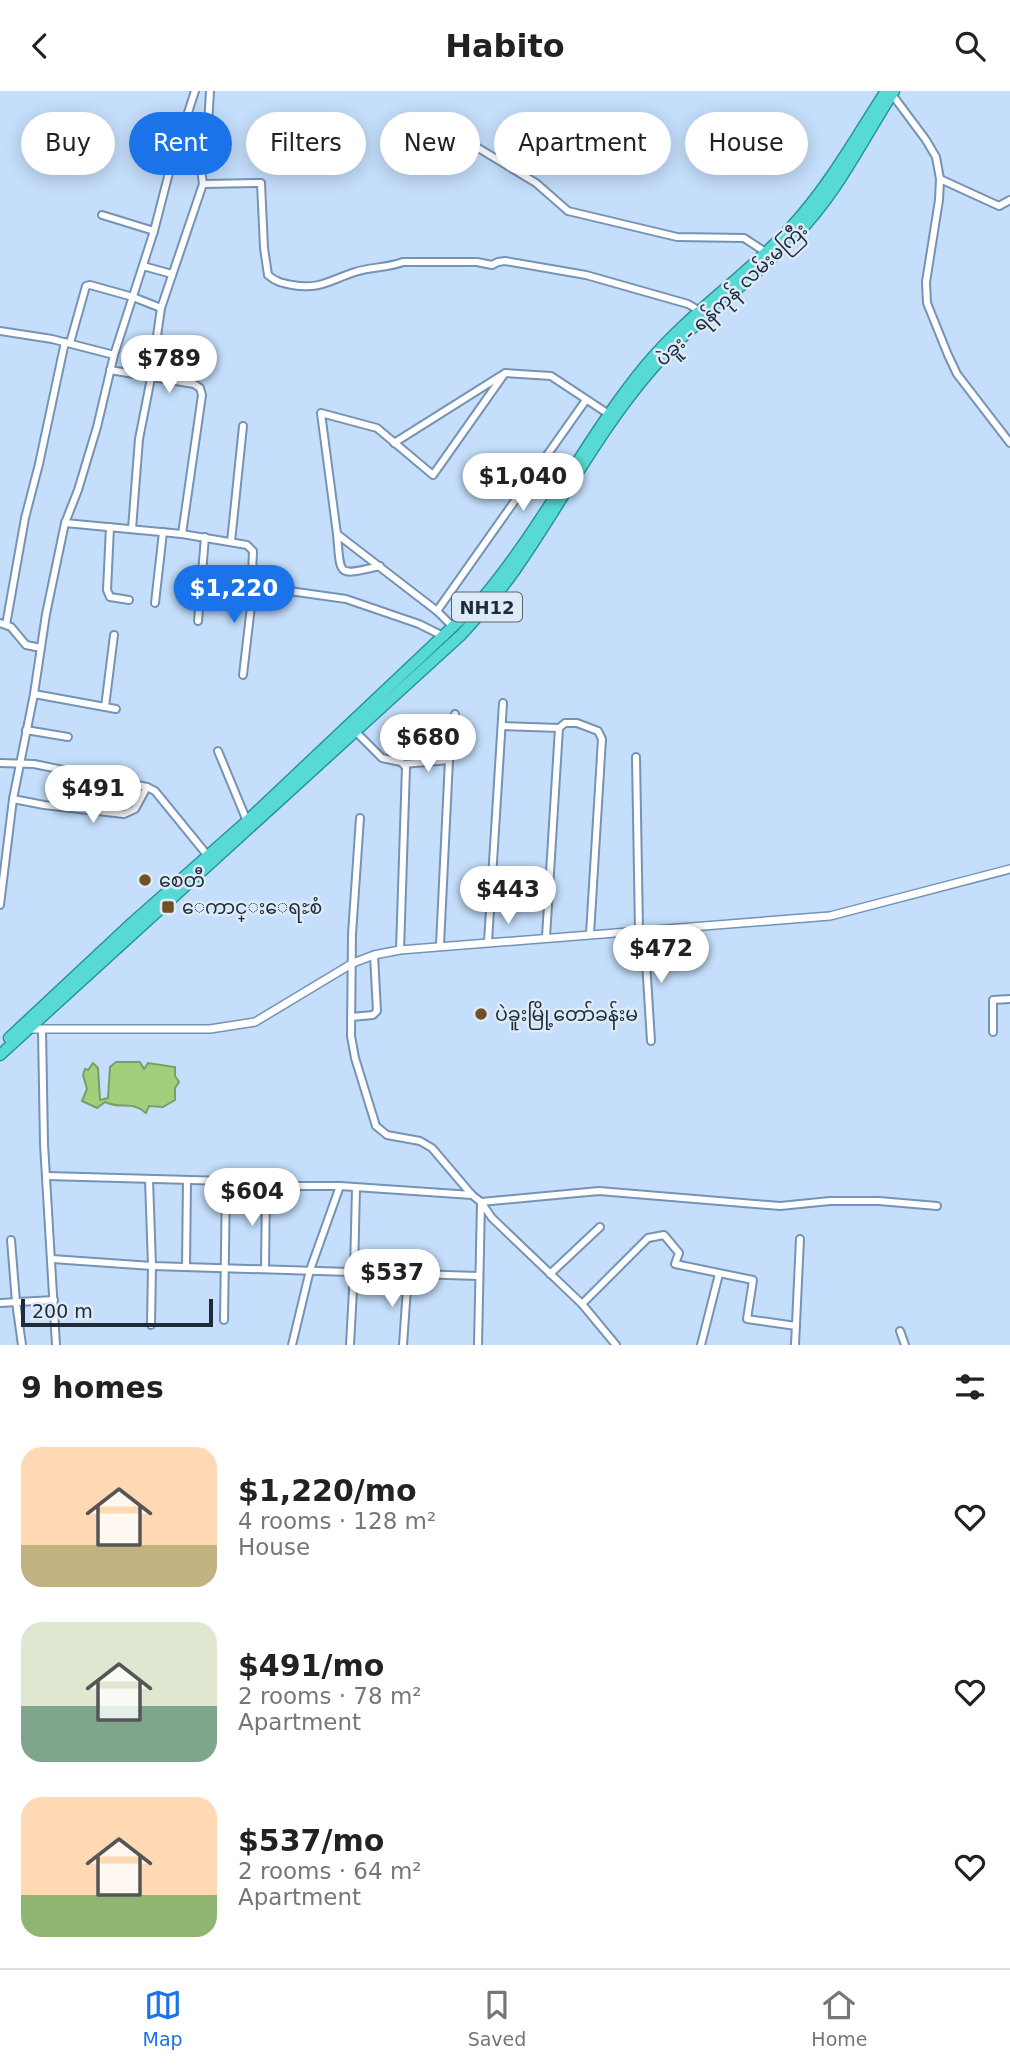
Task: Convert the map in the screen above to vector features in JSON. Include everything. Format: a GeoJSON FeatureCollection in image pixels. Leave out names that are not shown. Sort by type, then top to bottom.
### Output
{"type":"FeatureCollection","features":[{"type":"Feature","properties":{"kind":"highway","name":"ပဲခူး - ရန်ကုန် လမ်းမကြီး"},"geometry":{"type":"LineString","coordinates":[[448,640],[454,628],[508,568],[647,364],[700,311],[799,233],[822,204],[890,92]]}},
{"type":"Feature","properties":{"kind":"highway","name":"ပဲခူး - ရန်ကုန် လမ်းမကြီး"},"geometry":{"type":"LineString","coordinates":[[0,1055],[6,1041],[214,861],[353,728],[487,606],[513,573],[612,416],[652,368],[770,255]]}},
{"type":"Feature","properties":{"kind":"highway","name":"ပဲခူး - ရန်ကုန် လမ်းမကြီး"},"geometry":{"type":"LineString","coordinates":[[24,1028],[208,856],[353,728]]}},
{"type":"Feature","properties":{"kind":"street"},"geometry":{"type":"LineString","coordinates":[[188,112],[195,91]]}},
{"type":"Feature","properties":{"kind":"street"},"geometry":{"type":"LineString","coordinates":[[209,112],[210,91]]}},
{"type":"Feature","properties":{"kind":"street"},"geometry":{"type":"LineString","coordinates":[[890,92],[936,157],[940,179],[926,282],[927,303],[957,374],[1010,443]]}},
{"type":"Feature","properties":{"kind":"street"},"geometry":{"type":"LineString","coordinates":[[480,149],[536,183],[568,211],[677,237],[744,237],[770,255]]}},
{"type":"Feature","properties":{"kind":"street"},"geometry":{"type":"LineString","coordinates":[[0,905],[7,833],[65,523],[93,440],[114,355],[154,231],[168,175]]}},
{"type":"Feature","properties":{"kind":"street"},"geometry":{"type":"LineString","coordinates":[[132,529],[139,439],[161,308],[203,184],[202,175]]}},
{"type":"Feature","properties":{"kind":"street"},"geometry":{"type":"LineString","coordinates":[[940,179],[999,206],[1010,200]]}},
{"type":"Feature","properties":{"kind":"street"},"geometry":{"type":"LineString","coordinates":[[203,184],[261,183],[268,275],[276,282],[304,287],[320,286],[355,272],[403,262],[477,262],[492,265],[506,261],[603,279],[688,304],[700,311]]}},
{"type":"Feature","properties":{"kind":"street"},"geometry":{"type":"LineString","coordinates":[[102,215],[154,231]]}},
{"type":"Feature","properties":{"kind":"street"},"geometry":{"type":"LineString","coordinates":[[143,266],[172,274]]}},
{"type":"Feature","properties":{"kind":"street"},"geometry":{"type":"LineString","coordinates":[[41,648],[26,645],[18,633],[3,624],[24,519],[67,343],[86,286],[133,297],[161,308]]}},
{"type":"Feature","properties":{"kind":"street"},"geometry":{"type":"LineString","coordinates":[[0,331],[114,355]]}},
{"type":"Feature","properties":{"kind":"street"},"geometry":{"type":"LineString","coordinates":[[110,370],[194,384],[200,388],[202,395],[182,534]]}},
{"type":"Feature","properties":{"kind":"street"},"geometry":{"type":"LineString","coordinates":[[394,443],[505,373],[551,376],[612,416]]}},
{"type":"Feature","properties":{"kind":"street"},"geometry":{"type":"LineString","coordinates":[[380,566],[348,573],[342,571],[340,566],[321,413],[377,428],[433,475],[505,373]]}},
{"type":"Feature","properties":{"kind":"street"},"geometry":{"type":"LineString","coordinates":[[437,611],[586,400]]}},
{"type":"Feature","properties":{"kind":"street"},"geometry":{"type":"LineString","coordinates":[[231,542],[243,426]]}},
{"type":"Feature","properties":{"kind":"street"},"geometry":{"type":"LineString","coordinates":[[65,523],[182,534],[247,545],[253,551],[256,585],[346,599],[419,624],[448,640]]}},
{"type":"Feature","properties":{"kind":"street"},"geometry":{"type":"LineString","coordinates":[[110,527],[107,590],[110,597],[129,600]]}},
{"type":"Feature","properties":{"kind":"street"},"geometry":{"type":"LineString","coordinates":[[155,603],[163,532]]}},
{"type":"Feature","properties":{"kind":"street"},"geometry":{"type":"LineString","coordinates":[[337,534],[437,611],[454,628]]}},
{"type":"Feature","properties":{"kind":"street"},"geometry":{"type":"LineString","coordinates":[[198,621],[205,537]]}},
{"type":"Feature","properties":{"kind":"street"},"geometry":{"type":"LineString","coordinates":[[243,675],[253,589],[256,585]]}},
{"type":"Feature","properties":{"kind":"street"},"geometry":{"type":"LineString","coordinates":[[105,707],[114,635]]}},
{"type":"Feature","properties":{"kind":"street"},"geometry":{"type":"LineString","coordinates":[[34,694],[116,709]]}},
{"type":"Feature","properties":{"kind":"street"},"geometry":{"type":"LineString","coordinates":[[488,942],[503,703]]}},
{"type":"Feature","properties":{"kind":"street"},"geometry":{"type":"LineString","coordinates":[[440,945],[449,760],[455,714]]}},
{"type":"Feature","properties":{"kind":"street"},"geometry":{"type":"LineString","coordinates":[[502,726],[559,728],[565,723],[577,723],[598,731],[602,739],[590,934]]}},
{"type":"Feature","properties":{"kind":"street"},"geometry":{"type":"LineString","coordinates":[[353,728],[382,758],[404,764],[449,760]]}},
{"type":"Feature","properties":{"kind":"street"},"geometry":{"type":"LineString","coordinates":[[546,937],[559,728]]}},
{"type":"Feature","properties":{"kind":"street"},"geometry":{"type":"LineString","coordinates":[[26,730],[68,737]]}},
{"type":"Feature","properties":{"kind":"street"},"geometry":{"type":"LineString","coordinates":[[218,751],[247,821]]}},
{"type":"Feature","properties":{"kind":"street"},"geometry":{"type":"LineString","coordinates":[[636,757],[641,930],[651,1041]]}},
{"type":"Feature","properties":{"kind":"street"},"geometry":{"type":"LineString","coordinates":[[0,763],[34,764],[155,791],[208,856]]}},
{"type":"Feature","properties":{"kind":"street"},"geometry":{"type":"LineString","coordinates":[[400,950],[404,764]]}},
{"type":"Feature","properties":{"kind":"street"},"geometry":{"type":"LineString","coordinates":[[13,799],[124,814],[135,809],[146,787]]}},
{"type":"Feature","properties":{"kind":"street"},"geometry":{"type":"LineString","coordinates":[[360,818],[352,934],[351,1017],[355,1058],[376,1126],[387,1135],[420,1141],[432,1149],[481,1202],[492,1218],[582,1304],[616,1345]]}},
{"type":"Feature","properties":{"kind":"street"},"geometry":{"type":"LineString","coordinates":[[24,1028],[210,1029],[254,1022],[353,963],[374,955],[440,945],[830,916],[1010,869]]}},
{"type":"Feature","properties":{"kind":"street"},"geometry":{"type":"LineString","coordinates":[[351,1017],[373,1016],[377,1011],[374,955]]}},
{"type":"Feature","properties":{"kind":"street"},"geometry":{"type":"LineString","coordinates":[[993,1032],[993,1000],[1010,999]]}},
{"type":"Feature","properties":{"kind":"street"},"geometry":{"type":"LineString","coordinates":[[42,1030],[44,1144],[56,1345]]}},
{"type":"Feature","properties":{"kind":"street"},"geometry":{"type":"LineString","coordinates":[[47,1176],[226,1181],[266,1187],[340,1186],[472,1195]]}},
{"type":"Feature","properties":{"kind":"street"},"geometry":{"type":"LineString","coordinates":[[149,1179],[151,1325]]}},
{"type":"Feature","properties":{"kind":"street"},"geometry":{"type":"LineString","coordinates":[[186,1266],[187,1180]]}},
{"type":"Feature","properties":{"kind":"street"},"geometry":{"type":"LineString","coordinates":[[224,1320],[226,1181]]}},
{"type":"Feature","properties":{"kind":"street"},"geometry":{"type":"LineString","coordinates":[[292,1345],[310,1270],[340,1186]]}},
{"type":"Feature","properties":{"kind":"street"},"geometry":{"type":"LineString","coordinates":[[265,1269],[266,1187]]}},
{"type":"Feature","properties":{"kind":"street"},"geometry":{"type":"LineString","coordinates":[[349,1345],[355,1272],[356,1188]]}},
{"type":"Feature","properties":{"kind":"street"},"geometry":{"type":"LineString","coordinates":[[481,1202],[599,1191],[780,1206],[830,1201],[879,1201],[937,1206]]}},
{"type":"Feature","properties":{"kind":"street"},"geometry":{"type":"LineString","coordinates":[[478,1345],[481,1202]]}},
{"type":"Feature","properties":{"kind":"street"},"geometry":{"type":"LineString","coordinates":[[550,1274],[600,1227]]}},
{"type":"Feature","properties":{"kind":"street"},"geometry":{"type":"LineString","coordinates":[[582,1304],[648,1238],[664,1235],[679,1253],[675,1264],[753,1280],[747,1319],[796,1326]]}},
{"type":"Feature","properties":{"kind":"street"},"geometry":{"type":"LineString","coordinates":[[795,1345],[800,1239]]}},
{"type":"Feature","properties":{"kind":"street"},"geometry":{"type":"LineString","coordinates":[[10,1240],[22,1345]]}},
{"type":"Feature","properties":{"kind":"street"},"geometry":{"type":"LineString","coordinates":[[52,1259],[152,1266],[479,1276]]}},
{"type":"Feature","properties":{"kind":"street"},"geometry":{"type":"LineString","coordinates":[[403,1345],[408,1274]]}},
{"type":"Feature","properties":{"kind":"street"},"geometry":{"type":"LineString","coordinates":[[701,1345],[719,1274]]}},
{"type":"Feature","properties":{"kind":"street"},"geometry":{"type":"LineString","coordinates":[[0,1303],[54,1300]]}},
{"type":"Feature","properties":{"kind":"street"},"geometry":{"type":"LineString","coordinates":[[900,1331],[905,1345]]}},
{"type":"Feature","properties":{"kind":"shaded area"},"geometry":{"type":"Polygon","coordinates":[[[116,1062],[140,1062],[144,1069],[148,1063],[175,1067],[175,1076],[179,1082],[175,1088],[175,1100],[163,1107],[149,1106],[146,1113],[136,1107],[105,1102],[97,1108],[82,1101],[87,1089],[83,1075],[85,1069],[88,1070],[93,1063],[98,1068],[100,1100],[108,1098],[110,1067],[116,1062]]]}},
{"type":"Feature","properties":{"kind":"place","name":"စေတီ"},"geometry":{"type":"Point","coordinates":[145,880]}},
{"type":"Feature","properties":{"kind":"place","name":"ေကာင္းေရႊစံ"},"geometry":{"type":"Point","coordinates":[168,907]}},
{"type":"Feature","properties":{"kind":"place","name":"ပဲခူးမြို့တော်ခန်းမ"},"geometry":{"type":"Point","coordinates":[481,1014]}}]}
